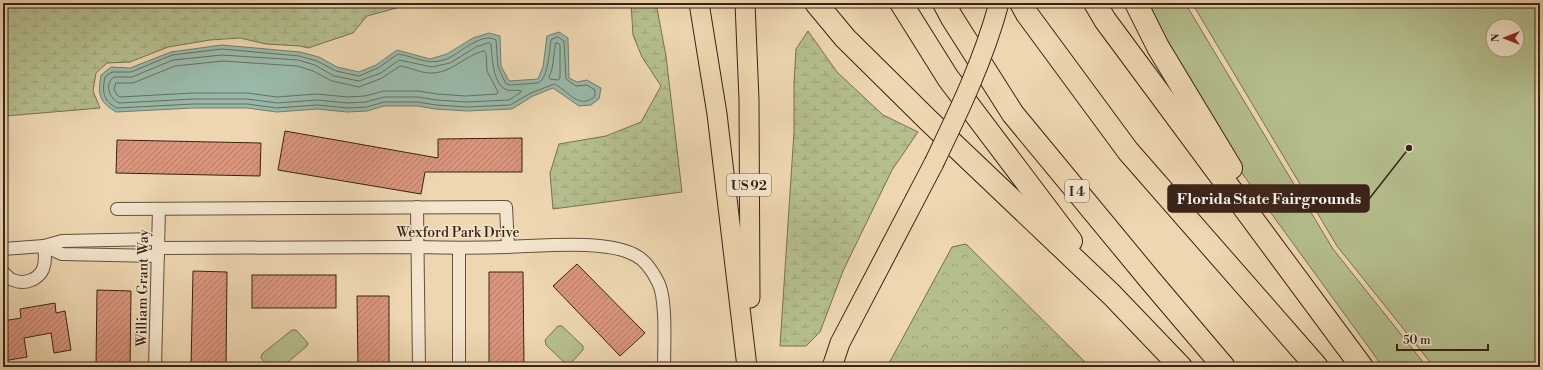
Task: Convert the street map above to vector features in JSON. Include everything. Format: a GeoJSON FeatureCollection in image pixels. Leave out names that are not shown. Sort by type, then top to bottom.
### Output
{"type":"FeatureCollection","features":[{"type":"Feature","properties":{"kind":"highway"},"geometry":{"type":"LineString","coordinates":[[816,3],[845,38],[922,114],[1112,295],[1181,367]]}},
{"type":"Feature","properties":{"kind":"highway"},"geometry":{"type":"LineString","coordinates":[[901,3],[948,78],[1112,295]]}},
{"type":"Feature","properties":{"kind":"highway","name":"I 4"},"geometry":{"type":"LineString","coordinates":[[944,3],[956,25],[1013,114],[1224,367]]}},
{"type":"Feature","properties":{"kind":"highway"},"geometry":{"type":"LineString","coordinates":[[1021,3],[1027,14],[1128,152],[1317,367]]}},
{"type":"Feature","properties":{"kind":"highway"},"geometry":{"type":"LineString","coordinates":[[1095,3],[1105,20],[1362,367]]}},
{"type":"Feature","properties":{"kind":"highway"},"geometry":{"type":"LineString","coordinates":[[1136,3],[1158,47],[1296,277]]}},
{"type":"Feature","properties":{"kind":"main road"},"geometry":{"type":"LineString","coordinates":[[699,3],[717,114],[749,367]]}},
{"type":"Feature","properties":{"kind":"main road","name":"US 92"},"geometry":{"type":"LineString","coordinates":[[746,3],[749,107],[749,367]]}},
{"type":"Feature","properties":{"kind":"main road"},"geometry":{"type":"LineString","coordinates":[[832,367],[840,343],[934,163],[971,86],[991,33],[999,3]]}},
{"type":"Feature","properties":{"kind":"street"},"geometry":{"type":"LineString","coordinates":[[417,207],[419,367]]}},
{"type":"Feature","properties":{"kind":"street"},"geometry":{"type":"LineString","coordinates":[[117,209],[506,207],[508,247]]}},
{"type":"Feature","properties":{"kind":"street","name":"William Grant Way"},"geometry":{"type":"LineString","coordinates":[[155,367],[159,209]]}},
{"type":"Feature","properties":{"kind":"street","name":"Wexford Park Drive"},"geometry":{"type":"LineString","coordinates":[[3,249],[44,246],[62,241],[158,248]]}},
{"type":"Feature","properties":{"kind":"street","name":"Wexford Park Drive"},"geometry":{"type":"LineString","coordinates":[[44,246],[62,254],[158,248],[459,248],[566,245],[614,248],[636,255],[651,270],[659,284],[663,306],[664,367]]}},
{"type":"Feature","properties":{"kind":"street"},"geometry":{"type":"LineString","coordinates":[[3,272],[12,280],[24,283],[35,279],[43,270],[45,258],[44,246]]}},
{"type":"Feature","properties":{"kind":"street"},"geometry":{"type":"LineString","coordinates":[[459,248],[459,367]]}},
{"type":"Feature","properties":{"kind":"green space"},"geometry":{"type":"Polygon","coordinates":[[[3,3],[415,3],[367,16],[353,33],[308,48],[300,46],[266,44],[240,38],[210,40],[168,47],[130,62],[107,63],[96,73],[93,91],[100,108],[3,116],[3,3]]]}},
{"type":"Feature","properties":{"kind":"green space"},"geometry":{"type":"Polygon","coordinates":[[[631,3],[656,3],[666,56],[682,192],[553,209],[550,173],[559,144],[606,136],[641,122],[661,86],[642,57],[633,35],[631,3]]]}},
{"type":"Feature","properties":{"kind":"green space"},"geometry":{"type":"Polygon","coordinates":[[[1144,3],[1185,3],[1333,249],[1427,367],[1383,367],[1244,176],[1165,45],[1144,3]]]}},
{"type":"Feature","properties":{"kind":"green space"},"geometry":{"type":"Polygon","coordinates":[[[1192,3],[1540,3],[1540,367],[1434,367],[1337,246],[1192,3]]]}},
{"type":"Feature","properties":{"kind":"green space"},"geometry":{"type":"Polygon","coordinates":[[[808,31],[837,72],[883,115],[918,132],[892,170],[843,271],[820,332],[806,346],[780,346],[794,132],[796,49],[808,31]]]}},
{"type":"Feature","properties":{"kind":"green space"},"geometry":{"type":"Polygon","coordinates":[[[966,244],[1090,367],[887,367],[952,247],[966,244]]]}},
{"type":"Feature","properties":{"kind":"green space"},"geometry":{"type":"Polygon","coordinates":[[[558,326],[562,326],[583,346],[583,350],[570,364],[566,364],[546,345],[545,340],[558,326]]]}},
{"type":"Feature","properties":{"kind":"green space"},"geometry":{"type":"Polygon","coordinates":[[[292,330],[296,330],[308,343],[307,346],[282,367],[269,367],[261,358],[262,354],[292,330]]]}},
{"type":"Feature","properties":{"kind":"water"},"geometry":{"type":"Polygon","coordinates":[[[559,32],[568,38],[569,78],[577,82],[587,80],[601,88],[599,99],[591,105],[579,106],[553,88],[533,96],[512,109],[467,111],[435,109],[418,106],[384,106],[367,111],[347,112],[317,109],[277,112],[247,108],[193,108],[116,112],[106,104],[100,92],[101,75],[111,67],[130,68],[171,52],[222,45],[300,52],[319,57],[337,67],[359,72],[376,65],[397,50],[430,59],[447,54],[473,38],[489,33],[500,36],[501,66],[509,81],[538,79],[543,67],[547,36],[559,32]]]}},
{"type":"Feature","properties":{"kind":"building"},"geometry":{"type":"Polygon","coordinates":[[[285,131],[438,158],[438,139],[522,138],[522,172],[425,172],[421,194],[278,170],[285,131]]]}},
{"type":"Feature","properties":{"kind":"building"},"geometry":{"type":"Polygon","coordinates":[[[117,140],[261,143],[260,176],[116,173],[117,140]]]}},
{"type":"Feature","properties":{"kind":"building"},"geometry":{"type":"Polygon","coordinates":[[[577,264],[645,333],[620,356],[553,286],[577,264]]]}},
{"type":"Feature","properties":{"kind":"building"},"geometry":{"type":"Polygon","coordinates":[[[193,271],[227,272],[226,367],[191,367],[193,271]]]}},
{"type":"Feature","properties":{"kind":"building"},"geometry":{"type":"Polygon","coordinates":[[[489,272],[523,272],[524,367],[489,367],[489,272]]]}},
{"type":"Feature","properties":{"kind":"building"},"geometry":{"type":"Polygon","coordinates":[[[252,275],[336,275],[336,308],[252,308],[252,275]]]}},
{"type":"Feature","properties":{"kind":"building"},"geometry":{"type":"Polygon","coordinates":[[[97,290],[131,291],[130,367],[96,367],[97,290]]]}},
{"type":"Feature","properties":{"kind":"building"},"geometry":{"type":"Polygon","coordinates":[[[357,296],[389,296],[389,367],[358,367],[357,296]]]}},
{"type":"Feature","properties":{"kind":"building"},"geometry":{"type":"Polygon","coordinates":[[[55,303],[56,313],[65,311],[71,350],[54,353],[51,333],[24,338],[27,357],[3,361],[3,321],[21,318],[20,309],[55,303]]]}},
{"type":"Feature","properties":{"kind":"place","name":"Florida State Fairgrounds"},"geometry":{"type":"Point","coordinates":[1409,148]}}]}
